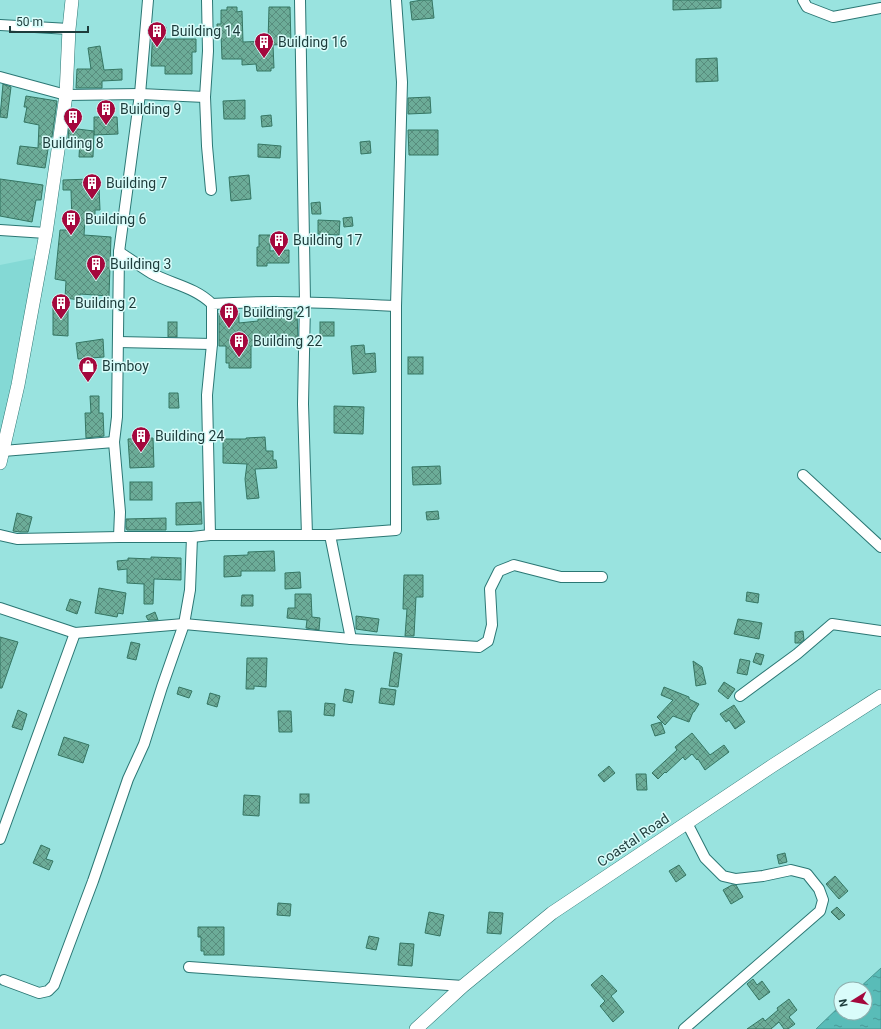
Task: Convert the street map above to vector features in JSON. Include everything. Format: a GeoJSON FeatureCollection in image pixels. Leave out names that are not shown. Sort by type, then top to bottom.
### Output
{"type":"FeatureCollection","features":[{"type":"Feature","properties":{"kind":"street"},"geometry":{"type":"LineString","coordinates":[[72,0],[66,95],[46,233],[18,385],[1,457],[114,442]]}},
{"type":"Feature","properties":{"kind":"street"},"geometry":{"type":"LineString","coordinates":[[119,537],[120,512],[114,442],[117,416],[119,252],[140,94],[148,0]]}},
{"type":"Feature","properties":{"kind":"street"},"geometry":{"type":"LineString","coordinates":[[207,0],[208,51],[205,97],[206,146],[211,190]]}},
{"type":"Feature","properties":{"kind":"street"},"geometry":{"type":"LineString","coordinates":[[300,0],[305,302],[303,404],[308,535]]}},
{"type":"Feature","properties":{"kind":"street"},"geometry":{"type":"LineString","coordinates":[[0,535],[17,540],[119,537],[192,537],[210,535],[330,535],[396,530],[396,306],[402,82],[396,0]]}},
{"type":"Feature","properties":{"kind":"street"},"geometry":{"type":"LineString","coordinates":[[803,0],[807,7],[833,17],[881,8]]}},
{"type":"Feature","properties":{"kind":"street"},"geometry":{"type":"LineString","coordinates":[[0,25],[69,29]]}},
{"type":"Feature","properties":{"kind":"street"},"geometry":{"type":"LineString","coordinates":[[0,77],[66,95],[140,94],[205,97]]}},
{"type":"Feature","properties":{"kind":"street"},"geometry":{"type":"LineString","coordinates":[[0,230],[46,233]]}},
{"type":"Feature","properties":{"kind":"street"},"geometry":{"type":"LineString","coordinates":[[119,252],[151,273],[179,286],[198,292],[212,304],[246,302],[305,302],[396,306]]}},
{"type":"Feature","properties":{"kind":"street"},"geometry":{"type":"LineString","coordinates":[[210,535],[207,395],[212,344],[212,304]]}},
{"type":"Feature","properties":{"kind":"street"},"geometry":{"type":"LineString","coordinates":[[118,342],[212,344]]}},
{"type":"Feature","properties":{"kind":"street"},"geometry":{"type":"LineString","coordinates":[[803,475],[881,547]]}},
{"type":"Feature","properties":{"kind":"street"},"geometry":{"type":"LineString","coordinates":[[330,535],[351,639]]}},
{"type":"Feature","properties":{"kind":"street"},"geometry":{"type":"LineString","coordinates":[[4,980],[39,993],[48,991],[54,984],[93,881],[128,779],[144,744],[184,624],[190,590],[192,537]]}},
{"type":"Feature","properties":{"kind":"street"},"geometry":{"type":"LineString","coordinates":[[0,608],[75,633],[184,624],[351,639],[479,647],[488,641],[492,625],[490,589],[499,571],[514,565],[561,577],[602,577]]}},
{"type":"Feature","properties":{"kind":"street"},"geometry":{"type":"LineString","coordinates":[[740,696],[797,654],[832,624],[881,631]]}},
{"type":"Feature","properties":{"kind":"street"},"geometry":{"type":"LineString","coordinates":[[0,838],[75,633]]}},
{"type":"Feature","properties":{"kind":"street","name":"Coastal Road"},"geometry":{"type":"LineString","coordinates":[[416,1029],[463,986],[552,913],[881,696]]}},
{"type":"Feature","properties":{"kind":"street"},"geometry":{"type":"LineString","coordinates":[[684,1029],[820,911],[823,900],[819,889],[807,874],[797,871],[791,870],[763,876],[736,879],[723,876],[706,858],[687,823]]}},
{"type":"Feature","properties":{"kind":"street"},"geometry":{"type":"LineString","coordinates":[[189,967],[463,986]]}},
{"type":"Feature","properties":{"kind":"shaded area"},"geometry":{"type":"Polygon","coordinates":[[[35,258],[0,443],[0,265],[35,258]]]}},
{"type":"Feature","properties":{"kind":"water"},"geometry":{"type":"Polygon","coordinates":[[[881,968],[881,1029],[816,1029],[833,1013],[833,1021],[873,1021],[873,981],[867,981],[881,968]]]}},
{"type":"Feature","properties":{"kind":"building"},"geometry":{"type":"Polygon","coordinates":[[[432,0],[434,18],[412,20],[410,2],[432,0]]]}},
{"type":"Feature","properties":{"kind":"building"},"geometry":{"type":"Polygon","coordinates":[[[673,0],[721,0],[721,8],[673,10],[673,0]]]}},
{"type":"Feature","properties":{"kind":"building"},"geometry":{"type":"Polygon","coordinates":[[[227,7],[237,7],[237,12],[242,11],[243,42],[268,41],[269,7],[290,7],[291,44],[273,45],[274,68],[271,68],[271,71],[257,71],[256,64],[242,65],[242,59],[222,59],[221,34],[217,34],[217,24],[221,24],[221,10],[227,10],[227,7]]]}},
{"type":"Feature","properties":{"kind":"building"},"geometry":{"type":"Polygon","coordinates":[[[153,27],[166,27],[165,39],[196,39],[196,52],[192,52],[192,74],[165,74],[165,66],[151,66],[153,27]]]}},
{"type":"Feature","properties":{"kind":"building"},"geometry":{"type":"Polygon","coordinates":[[[100,46],[104,70],[122,69],[122,80],[102,81],[102,88],[76,88],[77,69],[91,69],[88,48],[100,46]]]}},
{"type":"Feature","properties":{"kind":"building"},"geometry":{"type":"Polygon","coordinates":[[[717,58],[718,81],[696,82],[696,59],[717,58]]]}},
{"type":"Feature","properties":{"kind":"building"},"geometry":{"type":"Polygon","coordinates":[[[3,84],[11,87],[7,118],[0,117],[3,84]]]}},
{"type":"Feature","properties":{"kind":"building"},"geometry":{"type":"Polygon","coordinates":[[[26,96],[57,101],[52,137],[50,137],[45,168],[17,164],[20,146],[38,148],[39,125],[24,122],[27,107],[24,107],[26,96]]]}},
{"type":"Feature","properties":{"kind":"building"},"geometry":{"type":"Polygon","coordinates":[[[430,97],[431,113],[408,114],[408,98],[430,97]]]}},
{"type":"Feature","properties":{"kind":"building"},"geometry":{"type":"Polygon","coordinates":[[[245,100],[245,119],[224,119],[223,101],[245,100]]]}},
{"type":"Feature","properties":{"kind":"building"},"geometry":{"type":"Polygon","coordinates":[[[271,115],[272,126],[262,127],[261,116],[271,115]]]}},
{"type":"Feature","properties":{"kind":"building","name":"Building 9"},"geometry":{"type":"Polygon","coordinates":[[[94,117],[117,117],[118,134],[94,135],[94,117]]]}},
{"type":"Feature","properties":{"kind":"building"},"geometry":{"type":"Polygon","coordinates":[[[69,128],[94,131],[93,157],[79,157],[80,139],[68,138],[69,128]]]}},
{"type":"Feature","properties":{"kind":"building"},"geometry":{"type":"Polygon","coordinates":[[[408,130],[438,130],[438,155],[409,155],[408,130]]]}},
{"type":"Feature","properties":{"kind":"building"},"geometry":{"type":"Polygon","coordinates":[[[370,141],[371,153],[361,154],[360,142],[370,141]]]}},
{"type":"Feature","properties":{"kind":"building"},"geometry":{"type":"Polygon","coordinates":[[[258,144],[281,146],[280,158],[258,157],[258,144]]]}},
{"type":"Feature","properties":{"kind":"building"},"geometry":{"type":"Polygon","coordinates":[[[249,175],[251,199],[231,201],[229,177],[249,175]]]}},
{"type":"Feature","properties":{"kind":"building"},"geometry":{"type":"Polygon","coordinates":[[[0,179],[43,185],[41,200],[36,200],[32,222],[0,216],[0,179]]]}},
{"type":"Feature","properties":{"kind":"building"},"geometry":{"type":"Polygon","coordinates":[[[91,179],[91,187],[99,187],[100,210],[95,210],[95,215],[89,215],[89,219],[85,220],[84,235],[111,237],[109,296],[80,294],[80,300],[65,298],[66,281],[55,279],[60,230],[67,230],[68,222],[72,223],[71,190],[63,190],[63,180],[91,179]]]}},
{"type":"Feature","properties":{"kind":"building"},"geometry":{"type":"Polygon","coordinates":[[[320,202],[321,214],[312,214],[311,203],[320,202]]]}},
{"type":"Feature","properties":{"kind":"building"},"geometry":{"type":"Polygon","coordinates":[[[352,217],[353,226],[344,227],[343,218],[352,217]]]}},
{"type":"Feature","properties":{"kind":"building"},"geometry":{"type":"Polygon","coordinates":[[[318,220],[340,221],[339,235],[318,234],[318,220]]]}},
{"type":"Feature","properties":{"kind":"building"},"geometry":{"type":"Polygon","coordinates":[[[259,235],[270,235],[270,251],[289,250],[289,263],[267,263],[267,266],[257,266],[257,247],[259,247],[259,235]]]}},
{"type":"Feature","properties":{"kind":"building","name":"Building 2"},"geometry":{"type":"Polygon","coordinates":[[[53,303],[68,304],[68,336],[53,335],[53,303]]]}},
{"type":"Feature","properties":{"kind":"building"},"geometry":{"type":"Polygon","coordinates":[[[297,312],[298,342],[251,346],[251,368],[229,368],[229,363],[226,363],[226,346],[219,346],[219,313],[239,313],[239,323],[258,321],[258,319],[279,318],[279,314],[297,312]]]}},
{"type":"Feature","properties":{"kind":"building"},"geometry":{"type":"Polygon","coordinates":[[[168,322],[177,322],[177,337],[168,337],[168,322]]]}},
{"type":"Feature","properties":{"kind":"building"},"geometry":{"type":"Polygon","coordinates":[[[320,322],[334,322],[334,336],[320,336],[320,322]]]}},
{"type":"Feature","properties":{"kind":"building"},"geometry":{"type":"Polygon","coordinates":[[[103,339],[104,357],[78,359],[76,343],[103,339]]]}},
{"type":"Feature","properties":{"kind":"building"},"geometry":{"type":"Polygon","coordinates":[[[364,345],[365,354],[375,353],[376,372],[353,374],[351,346],[364,345]]]}},
{"type":"Feature","properties":{"kind":"building"},"geometry":{"type":"Polygon","coordinates":[[[408,357],[423,357],[423,374],[408,374],[408,357]]]}},
{"type":"Feature","properties":{"kind":"building"},"geometry":{"type":"Polygon","coordinates":[[[169,393],[178,393],[179,408],[169,408],[169,393]]]}},
{"type":"Feature","properties":{"kind":"building"},"geometry":{"type":"Polygon","coordinates":[[[90,396],[99,396],[99,413],[103,413],[104,436],[86,438],[85,413],[91,413],[90,396]]]}},
{"type":"Feature","properties":{"kind":"building"},"geometry":{"type":"Polygon","coordinates":[[[334,406],[364,407],[363,434],[334,433],[334,406]]]}},
{"type":"Feature","properties":{"kind":"building"},"geometry":{"type":"Polygon","coordinates":[[[265,437],[266,451],[273,451],[273,460],[276,460],[277,468],[255,469],[259,498],[247,499],[245,479],[247,464],[223,463],[223,439],[265,437]]]}},
{"type":"Feature","properties":{"kind":"building","name":"Building 24"},"geometry":{"type":"Polygon","coordinates":[[[153,438],[154,467],[130,468],[128,439],[153,438]]]}},
{"type":"Feature","properties":{"kind":"building"},"geometry":{"type":"Polygon","coordinates":[[[440,466],[441,484],[413,485],[412,467],[440,466]]]}},
{"type":"Feature","properties":{"kind":"building"},"geometry":{"type":"Polygon","coordinates":[[[130,482],[152,482],[152,500],[130,500],[130,482]]]}},
{"type":"Feature","properties":{"kind":"building"},"geometry":{"type":"Polygon","coordinates":[[[201,502],[202,524],[176,525],[176,503],[201,502]]]}},
{"type":"Feature","properties":{"kind":"building"},"geometry":{"type":"Polygon","coordinates":[[[438,511],[439,519],[427,520],[426,512],[438,511]]]}},
{"type":"Feature","properties":{"kind":"building"},"geometry":{"type":"Polygon","coordinates":[[[17,513],[32,517],[28,532],[13,531],[17,513]]]}},
{"type":"Feature","properties":{"kind":"building"},"geometry":{"type":"Polygon","coordinates":[[[166,518],[166,530],[127,530],[126,528],[126,519],[166,518]]]}},
{"type":"Feature","properties":{"kind":"building"},"geometry":{"type":"Polygon","coordinates":[[[274,551],[275,571],[241,571],[241,576],[224,577],[224,556],[248,555],[248,552],[274,551]]]}},
{"type":"Feature","properties":{"kind":"building"},"geometry":{"type":"Polygon","coordinates":[[[151,557],[181,558],[181,580],[154,579],[153,604],[144,604],[144,584],[127,583],[127,569],[118,570],[117,561],[128,560],[128,558],[151,559],[151,557]]]}},
{"type":"Feature","properties":{"kind":"building"},"geometry":{"type":"Polygon","coordinates":[[[300,572],[301,588],[285,589],[285,573],[300,572]]]}},
{"type":"Feature","properties":{"kind":"building"},"geometry":{"type":"Polygon","coordinates":[[[404,575],[423,575],[423,597],[416,597],[414,636],[405,636],[407,609],[403,609],[404,575]]]}},
{"type":"Feature","properties":{"kind":"building"},"geometry":{"type":"Polygon","coordinates":[[[99,588],[126,593],[123,614],[118,613],[117,617],[95,613],[99,588]]]}},
{"type":"Feature","properties":{"kind":"building"},"geometry":{"type":"Polygon","coordinates":[[[747,592],[759,594],[758,603],[746,601],[747,592]]]}},
{"type":"Feature","properties":{"kind":"building"},"geometry":{"type":"Polygon","coordinates":[[[295,594],[311,594],[312,617],[320,618],[319,630],[306,628],[307,620],[287,618],[288,608],[295,608],[295,594]]]}},
{"type":"Feature","properties":{"kind":"building"},"geometry":{"type":"Polygon","coordinates":[[[242,595],[253,595],[253,606],[241,606],[242,595]]]}},
{"type":"Feature","properties":{"kind":"building"},"geometry":{"type":"Polygon","coordinates":[[[70,599],[81,602],[77,614],[66,610],[70,599]]]}},
{"type":"Feature","properties":{"kind":"building"},"geometry":{"type":"Polygon","coordinates":[[[155,612],[158,620],[148,620],[146,616],[155,612]]]}},
{"type":"Feature","properties":{"kind":"building"},"geometry":{"type":"Polygon","coordinates":[[[356,616],[379,619],[377,632],[356,629],[356,616]]]}},
{"type":"Feature","properties":{"kind":"building"},"geometry":{"type":"Polygon","coordinates":[[[738,619],[762,623],[759,639],[734,634],[738,619]]]}},
{"type":"Feature","properties":{"kind":"building"},"geometry":{"type":"Polygon","coordinates":[[[803,631],[804,640],[800,643],[795,643],[795,632],[803,631]]]}},
{"type":"Feature","properties":{"kind":"building"},"geometry":{"type":"Polygon","coordinates":[[[0,637],[18,642],[2,688],[0,688],[0,637]]]}},
{"type":"Feature","properties":{"kind":"building"},"geometry":{"type":"Polygon","coordinates":[[[131,642],[140,644],[136,660],[127,658],[131,642]]]}},
{"type":"Feature","properties":{"kind":"building"},"geometry":{"type":"Polygon","coordinates":[[[394,652],[402,654],[398,687],[389,686],[394,652]]]}},
{"type":"Feature","properties":{"kind":"building"},"geometry":{"type":"Polygon","coordinates":[[[756,653],[764,655],[761,665],[753,662],[756,653]]]}},
{"type":"Feature","properties":{"kind":"building"},"geometry":{"type":"Polygon","coordinates":[[[247,658],[267,658],[266,687],[254,686],[254,689],[246,689],[247,658]]]}},
{"type":"Feature","properties":{"kind":"building"},"geometry":{"type":"Polygon","coordinates":[[[740,659],[750,661],[747,675],[737,673],[740,659]]]}},
{"type":"Feature","properties":{"kind":"building"},"geometry":{"type":"Polygon","coordinates":[[[693,661],[702,667],[706,684],[696,686],[693,661]]]}},
{"type":"Feature","properties":{"kind":"building"},"geometry":{"type":"Polygon","coordinates":[[[724,682],[735,689],[728,699],[718,691],[724,682]]]}},
{"type":"Feature","properties":{"kind":"building"},"geometry":{"type":"Polygon","coordinates":[[[179,687],[192,691],[189,698],[177,694],[179,687]]]}},
{"type":"Feature","properties":{"kind":"building"},"geometry":{"type":"Polygon","coordinates":[[[664,687],[689,697],[689,699],[699,704],[693,712],[689,722],[673,716],[665,725],[657,717],[673,700],[661,695],[664,687]]]}},
{"type":"Feature","properties":{"kind":"building"},"geometry":{"type":"Polygon","coordinates":[[[381,688],[396,690],[394,705],[379,703],[381,688]]]}},
{"type":"Feature","properties":{"kind":"building"},"geometry":{"type":"Polygon","coordinates":[[[345,689],[354,691],[352,703],[343,701],[345,689]]]}},
{"type":"Feature","properties":{"kind":"building"},"geometry":{"type":"Polygon","coordinates":[[[210,693],[220,696],[217,707],[207,704],[210,693]]]}},
{"type":"Feature","properties":{"kind":"building"},"geometry":{"type":"Polygon","coordinates":[[[325,703],[335,704],[334,716],[324,715],[325,703]]]}},
{"type":"Feature","properties":{"kind":"building"},"geometry":{"type":"Polygon","coordinates":[[[734,705],[745,722],[735,729],[729,720],[726,722],[720,714],[734,705]]]}},
{"type":"Feature","properties":{"kind":"building"},"geometry":{"type":"Polygon","coordinates":[[[18,710],[27,714],[22,730],[12,727],[18,710]]]}},
{"type":"Feature","properties":{"kind":"building"},"geometry":{"type":"Polygon","coordinates":[[[278,711],[291,711],[292,732],[279,732],[278,711]]]}},
{"type":"Feature","properties":{"kind":"building"},"geometry":{"type":"Polygon","coordinates":[[[661,722],[665,733],[655,736],[651,725],[661,722]]]}},
{"type":"Feature","properties":{"kind":"building"},"geometry":{"type":"Polygon","coordinates":[[[692,733],[710,755],[724,745],[729,752],[705,770],[698,759],[697,760],[692,754],[685,760],[683,757],[658,779],[652,773],[677,750],[675,747],[692,733]]]}},
{"type":"Feature","properties":{"kind":"building"},"geometry":{"type":"Polygon","coordinates":[[[64,737],[89,745],[83,763],[58,755],[64,737]]]}},
{"type":"Feature","properties":{"kind":"building"},"geometry":{"type":"Polygon","coordinates":[[[609,766],[615,773],[604,782],[598,775],[609,766]]]}},
{"type":"Feature","properties":{"kind":"building"},"geometry":{"type":"Polygon","coordinates":[[[636,774],[646,774],[647,790],[637,790],[636,774]]]}},
{"type":"Feature","properties":{"kind":"building"},"geometry":{"type":"Polygon","coordinates":[[[300,794],[309,794],[309,803],[300,803],[300,794]]]}},
{"type":"Feature","properties":{"kind":"building"},"geometry":{"type":"Polygon","coordinates":[[[244,795],[260,796],[259,816],[243,815],[244,795]]]}},
{"type":"Feature","properties":{"kind":"building"},"geometry":{"type":"Polygon","coordinates":[[[41,845],[50,849],[46,859],[53,861],[49,870],[33,863],[41,845]]]}},
{"type":"Feature","properties":{"kind":"building"},"geometry":{"type":"Polygon","coordinates":[[[785,853],[787,862],[779,864],[777,855],[785,853]]]}},
{"type":"Feature","properties":{"kind":"building"},"geometry":{"type":"Polygon","coordinates":[[[679,865],[686,875],[676,882],[669,871],[679,865]]]}},
{"type":"Feature","properties":{"kind":"building"},"geometry":{"type":"Polygon","coordinates":[[[835,876],[848,891],[839,899],[826,884],[835,876]]]}},
{"type":"Feature","properties":{"kind":"building"},"geometry":{"type":"Polygon","coordinates":[[[732,885],[736,885],[743,897],[731,904],[723,890],[732,885]]]}},
{"type":"Feature","properties":{"kind":"building"},"geometry":{"type":"Polygon","coordinates":[[[278,903],[291,904],[290,916],[277,915],[278,903]]]}},
{"type":"Feature","properties":{"kind":"building"},"geometry":{"type":"Polygon","coordinates":[[[837,907],[845,915],[839,920],[831,912],[837,907]]]}},
{"type":"Feature","properties":{"kind":"building"},"geometry":{"type":"Polygon","coordinates":[[[429,912],[444,915],[440,936],[425,933],[429,912]]]}},
{"type":"Feature","properties":{"kind":"building"},"geometry":{"type":"Polygon","coordinates":[[[489,912],[503,913],[501,934],[487,933],[489,912]]]}},
{"type":"Feature","properties":{"kind":"building"},"geometry":{"type":"Polygon","coordinates":[[[198,927],[224,927],[224,955],[204,955],[204,951],[201,951],[201,937],[198,937],[198,927]]]}},
{"type":"Feature","properties":{"kind":"building"},"geometry":{"type":"Polygon","coordinates":[[[369,936],[379,938],[376,950],[366,948],[369,936]]]}},
{"type":"Feature","properties":{"kind":"building"},"geometry":{"type":"Polygon","coordinates":[[[400,943],[414,944],[412,966],[398,965],[400,943]]]}},
{"type":"Feature","properties":{"kind":"building"},"geometry":{"type":"Polygon","coordinates":[[[602,975],[617,991],[611,996],[624,1012],[613,1022],[600,1006],[605,1001],[591,985],[602,975]]]}},
{"type":"Feature","properties":{"kind":"building"},"geometry":{"type":"Polygon","coordinates":[[[753,979],[757,985],[762,981],[770,992],[759,1000],[747,984],[753,979]]]}},
{"type":"Feature","properties":{"kind":"building"},"geometry":{"type":"Polygon","coordinates":[[[789,999],[797,1010],[789,1017],[795,1024],[788,1029],[784,1029],[779,1022],[771,1029],[747,1029],[763,1018],[765,1021],[778,1010],[777,1008],[789,999]]]}},
{"type":"Feature","properties":{"kind":"place","name":"Building 14"},"geometry":{"type":"Point","coordinates":[157,48]}},
{"type":"Feature","properties":{"kind":"place","name":"Building 16"},"geometry":{"type":"Point","coordinates":[264,59]}},
{"type":"Feature","properties":{"kind":"place","name":"Building 9"},"geometry":{"type":"Point","coordinates":[106,126]}},
{"type":"Feature","properties":{"kind":"place","name":"Building 8"},"geometry":{"type":"Point","coordinates":[73,134]}},
{"type":"Feature","properties":{"kind":"place","name":"Building 7"},"geometry":{"type":"Point","coordinates":[92,200]}},
{"type":"Feature","properties":{"kind":"place","name":"Building 6"},"geometry":{"type":"Point","coordinates":[71,236]}},
{"type":"Feature","properties":{"kind":"place","name":"Building 17"},"geometry":{"type":"Point","coordinates":[279,257]}},
{"type":"Feature","properties":{"kind":"place","name":"Building 3"},"geometry":{"type":"Point","coordinates":[96,281]}},
{"type":"Feature","properties":{"kind":"place","name":"Building 2"},"geometry":{"type":"Point","coordinates":[61,320]}},
{"type":"Feature","properties":{"kind":"place","name":"Building 21"},"geometry":{"type":"Point","coordinates":[229,329]}},
{"type":"Feature","properties":{"kind":"place","name":"Building 22"},"geometry":{"type":"Point","coordinates":[239,358]}},
{"type":"Feature","properties":{"kind":"place","name":"Bimboy"},"geometry":{"type":"Point","coordinates":[88,383]}},
{"type":"Feature","properties":{"kind":"place","name":"Building 24"},"geometry":{"type":"Point","coordinates":[141,453]}}]}
